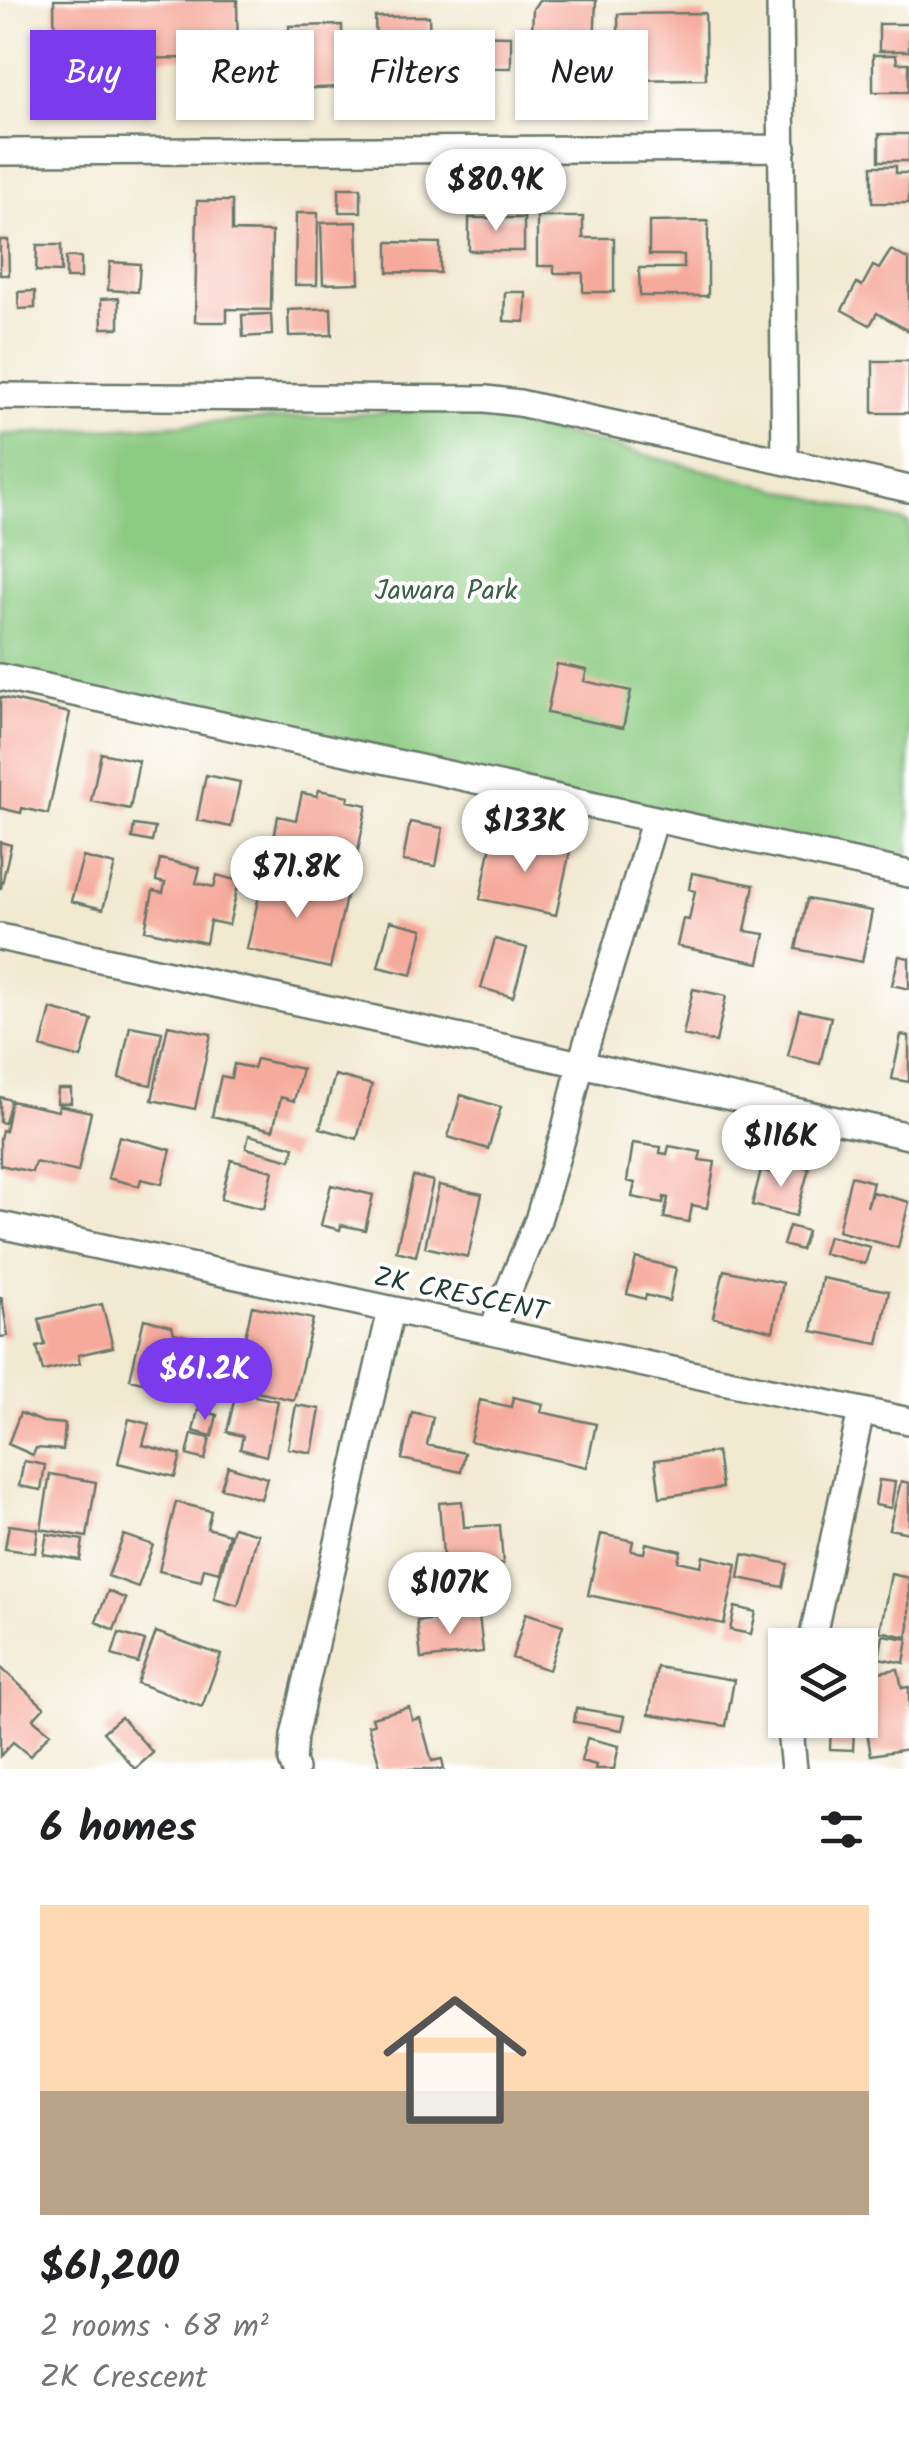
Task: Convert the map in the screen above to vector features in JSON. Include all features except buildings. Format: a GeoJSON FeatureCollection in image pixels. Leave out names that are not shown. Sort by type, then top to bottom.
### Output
{"type":"FeatureCollection","features":[{"type":"Feature","properties":{"kind":"street"},"geometry":{"type":"LineString","coordinates":[[780,0],[785,461]]}},
{"type":"Feature","properties":{"kind":"street"},"geometry":{"type":"LineString","coordinates":[[0,152],[783,148]]}},
{"type":"Feature","properties":{"kind":"street"},"geometry":{"type":"LineString","coordinates":[[0,396],[486,399],[909,489]]}},
{"type":"Feature","properties":{"kind":"street"},"geometry":{"type":"LineString","coordinates":[[0,677],[909,874]]}},
{"type":"Feature","properties":{"kind":"street"},"geometry":{"type":"LineString","coordinates":[[492,1330],[538,1220],[655,819]]}},
{"type":"Feature","properties":{"kind":"street"},"geometry":{"type":"LineString","coordinates":[[0,937],[909,1136]]}},
{"type":"Feature","properties":{"kind":"street","name":"ZK CRESCENT"},"geometry":{"type":"LineString","coordinates":[[0,1225],[909,1421]]}},
{"type":"Feature","properties":{"kind":"street"},"geometry":{"type":"LineString","coordinates":[[295,1769],[294,1736],[390,1310]]}},
{"type":"Feature","properties":{"kind":"street"},"geometry":{"type":"LineString","coordinates":[[815,1628],[861,1411]]}},
{"type":"Feature","properties":{"kind":"street"},"geometry":{"type":"LineString","coordinates":[[792,1738],[794,1769]]}},
{"type":"Feature","properties":{"kind":"green space","name":"Jawara Park"},"geometry":{"type":"Polygon","coordinates":[[[464,408],[909,523],[909,872],[0,672],[1,435],[464,408]]]}}]}
